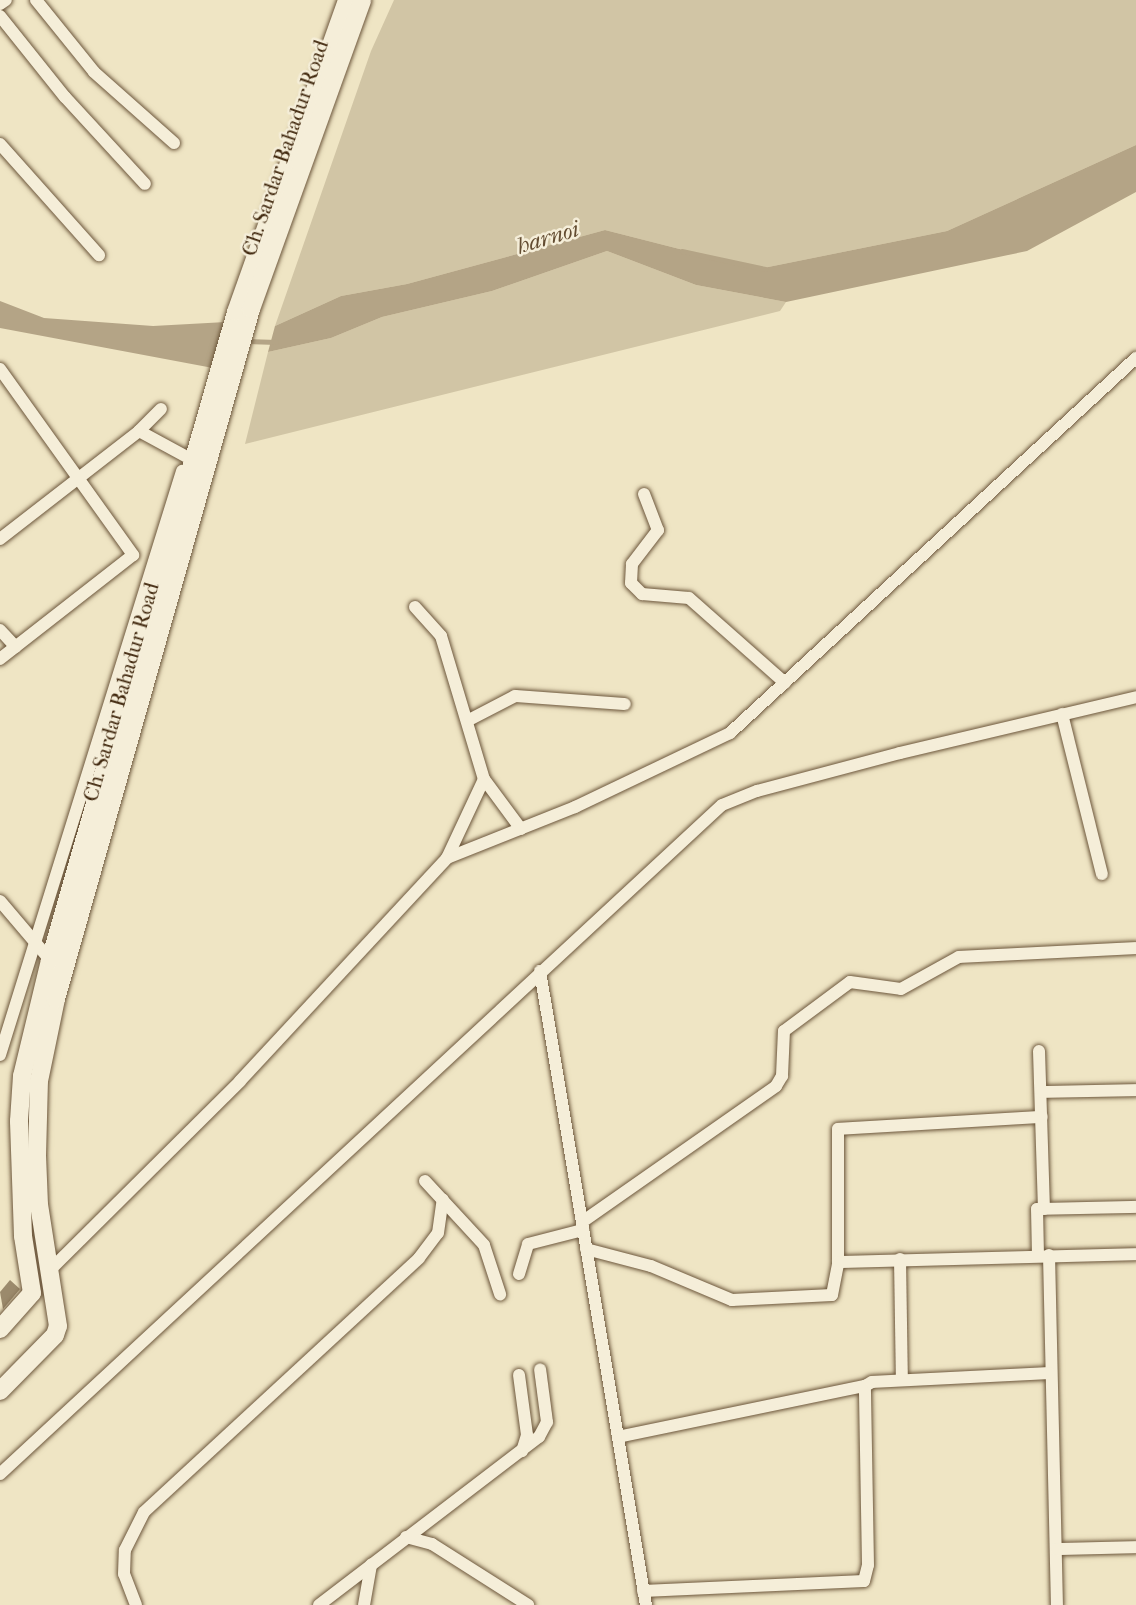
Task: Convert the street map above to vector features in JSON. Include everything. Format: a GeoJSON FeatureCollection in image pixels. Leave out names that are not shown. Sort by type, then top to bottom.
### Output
{"type":"FeatureCollection","features":[{"type":"Feature","properties":{"kind":"main road","name":"Ch. Sardar Bahadur Road"},"geometry":{"type":"LineString","coordinates":[[0,1391],[55,1335],[58,1326],[39,1205],[39,1081],[56,999],[244,310],[347,0]]}},
{"type":"Feature","properties":{"kind":"main road","name":"Ch. Sardar Bahadur Road"},"geometry":{"type":"LineString","coordinates":[[244,310],[362,0]]}},
{"type":"Feature","properties":{"kind":"main road","name":"Ch. Sardar Bahadur Road"},"geometry":{"type":"LineString","coordinates":[[32,1293],[23,1236],[19,1121],[22,1076],[50,960],[213,389],[228,369]]}},
{"type":"Feature","properties":{"kind":"main road"},"geometry":{"type":"LineString","coordinates":[[0,1329],[49,1271]]}},
{"type":"Feature","properties":{"kind":"street"},"geometry":{"type":"LineString","coordinates":[[0,4],[6,0]]}},
{"type":"Feature","properties":{"kind":"street"},"geometry":{"type":"LineString","coordinates":[[36,0],[94,72],[174,143]]}},
{"type":"Feature","properties":{"kind":"street"},"geometry":{"type":"LineString","coordinates":[[0,16],[65,97],[145,184]]}},
{"type":"Feature","properties":{"kind":"street"},"geometry":{"type":"LineString","coordinates":[[0,144],[99,255]]}},
{"type":"Feature","properties":{"kind":"street"},"geometry":{"type":"LineString","coordinates":[[447,858],[521,829],[730,733],[1136,358]]}},
{"type":"Feature","properties":{"kind":"street"},"geometry":{"type":"LineString","coordinates":[[0,369],[133,555]]}},
{"type":"Feature","properties":{"kind":"street"},"geometry":{"type":"LineString","coordinates":[[0,1053],[93,767],[155,551],[213,389]]}},
{"type":"Feature","properties":{"kind":"street"},"geometry":{"type":"LineString","coordinates":[[0,540],[139,431],[160,409]]}},
{"type":"Feature","properties":{"kind":"street"},"geometry":{"type":"LineString","coordinates":[[139,431],[187,457]]}},
{"type":"Feature","properties":{"kind":"street"},"geometry":{"type":"LineString","coordinates":[[644,495],[658,530],[632,564],[631,583],[642,594],[689,598],[785,683]]}},
{"type":"Feature","properties":{"kind":"street"},"geometry":{"type":"LineString","coordinates":[[0,659],[133,555],[155,551]]}},
{"type":"Feature","properties":{"kind":"street"},"geometry":{"type":"LineString","coordinates":[[415,607],[441,636],[484,779],[521,829]]}},
{"type":"Feature","properties":{"kind":"street"},"geometry":{"type":"LineString","coordinates":[[0,630],[16,647]]}},
{"type":"Feature","properties":{"kind":"street"},"geometry":{"type":"LineString","coordinates":[[467,722],[515,696],[625,704]]}},
{"type":"Feature","properties":{"kind":"street"},"geometry":{"type":"LineString","coordinates":[[0,1474],[540,971],[730,801],[900,753],[1136,697]]}},
{"type":"Feature","properties":{"kind":"street"},"geometry":{"type":"LineString","coordinates":[[1062,715],[1102,874]]}},
{"type":"Feature","properties":{"kind":"street"},"geometry":{"type":"LineString","coordinates":[[49,1271],[240,1081],[447,858],[484,779]]}},
{"type":"Feature","properties":{"kind":"street"},"geometry":{"type":"LineString","coordinates":[[0,901],[35,946],[50,960]]}},
{"type":"Feature","properties":{"kind":"street"},"geometry":{"type":"LineString","coordinates":[[519,1274],[528,1244],[583,1226],[776,1086],[782,1076],[784,1031],[850,982],[901,989],[959,957],[1136,948]]}},
{"type":"Feature","properties":{"kind":"street"},"geometry":{"type":"LineString","coordinates":[[540,971],[646,1605]]}},
{"type":"Feature","properties":{"kind":"street"},"geometry":{"type":"LineString","coordinates":[[1039,1051],[1044,1209]]}},
{"type":"Feature","properties":{"kind":"street"},"geometry":{"type":"LineString","coordinates":[[1041,1092],[1136,1090]]}},
{"type":"Feature","properties":{"kind":"street"},"geometry":{"type":"LineString","coordinates":[[586,1248],[651,1266],[732,1300],[832,1295],[838,1262],[838,1129],[842,1126],[1042,1117]]}},
{"type":"Feature","properties":{"kind":"street"},"geometry":{"type":"LineString","coordinates":[[425,1181],[484,1245],[500,1294]]}},
{"type":"Feature","properties":{"kind":"street"},"geometry":{"type":"LineString","coordinates":[[136,1605],[124,1574],[125,1550],[144,1512],[419,1258],[438,1233],[443,1199]]}},
{"type":"Feature","properties":{"kind":"street"},"geometry":{"type":"LineString","coordinates":[[1057,1605],[1043,1255],[1036,1213],[1044,1209],[1136,1207]]}},
{"type":"Feature","properties":{"kind":"street"},"geometry":{"type":"LineString","coordinates":[[838,1262],[1136,1254]]}},
{"type":"Feature","properties":{"kind":"street"},"geometry":{"type":"LineString","coordinates":[[900,1259],[902,1380]]}},
{"type":"Feature","properties":{"kind":"street"},"geometry":{"type":"LineString","coordinates":[[319,1605],[522,1452],[547,1422],[540,1369]]}},
{"type":"Feature","properties":{"kind":"street"},"geometry":{"type":"LineString","coordinates":[[618,1437],[902,1380],[1049,1373]]}},
{"type":"Feature","properties":{"kind":"street"},"geometry":{"type":"LineString","coordinates":[[519,1375],[527,1435],[522,1452]]}},
{"type":"Feature","properties":{"kind":"street"},"geometry":{"type":"LineString","coordinates":[[643,1591],[864,1581],[868,1566],[866,1386]]}},
{"type":"Feature","properties":{"kind":"street"},"geometry":{"type":"LineString","coordinates":[[406,1537],[432,1544],[528,1605]]}},
{"type":"Feature","properties":{"kind":"street"},"geometry":{"type":"LineString","coordinates":[[1056,1549],[1136,1546]]}},
{"type":"Feature","properties":{"kind":"street"},"geometry":{"type":"LineString","coordinates":[[364,1605],[371,1564]]}},
{"type":"Feature","properties":{"kind":"shaded area"},"geometry":{"type":"Polygon","coordinates":[[[394,0],[1136,0],[1136,145],[947,231],[758,269],[605,230],[407,284],[341,296],[275,326],[371,51],[394,0]]]}},
{"type":"Feature","properties":{"kind":"shaded area"},"geometry":{"type":"Polygon","coordinates":[[[1136,145],[1136,192],[1027,251],[786,302],[696,285],[607,251],[492,291],[382,317],[331,338],[268,352],[275,326],[341,296],[407,284],[605,230],[758,269],[947,231],[1136,145]]]}},
{"type":"Feature","properties":{"kind":"shaded area"},"geometry":{"type":"Polygon","coordinates":[[[607,251],[696,285],[786,302],[780,311],[245,444],[268,352],[331,338],[382,317],[492,291],[607,251]]]}},
{"type":"Feature","properties":{"kind":"shaded area"},"geometry":{"type":"Polygon","coordinates":[[[0,301],[44,318],[153,326],[226,322],[213,368],[0,328],[0,301]]]}},
{"type":"Feature","properties":{"kind":"building"},"geometry":{"type":"Polygon","coordinates":[[[10,1280],[20,1289],[3,1309],[0,1292],[10,1280]]]}},
{"type":"Feature","properties":{"kind":"waterway","name":"harnoi"},"geometry":{"type":"LineString","coordinates":[[682,251],[765,269]]}},
{"type":"Feature","properties":{"kind":"waterway","name":"harnoi"},"geometry":{"type":"LineString","coordinates":[[247,341],[276,342]]}}]}
